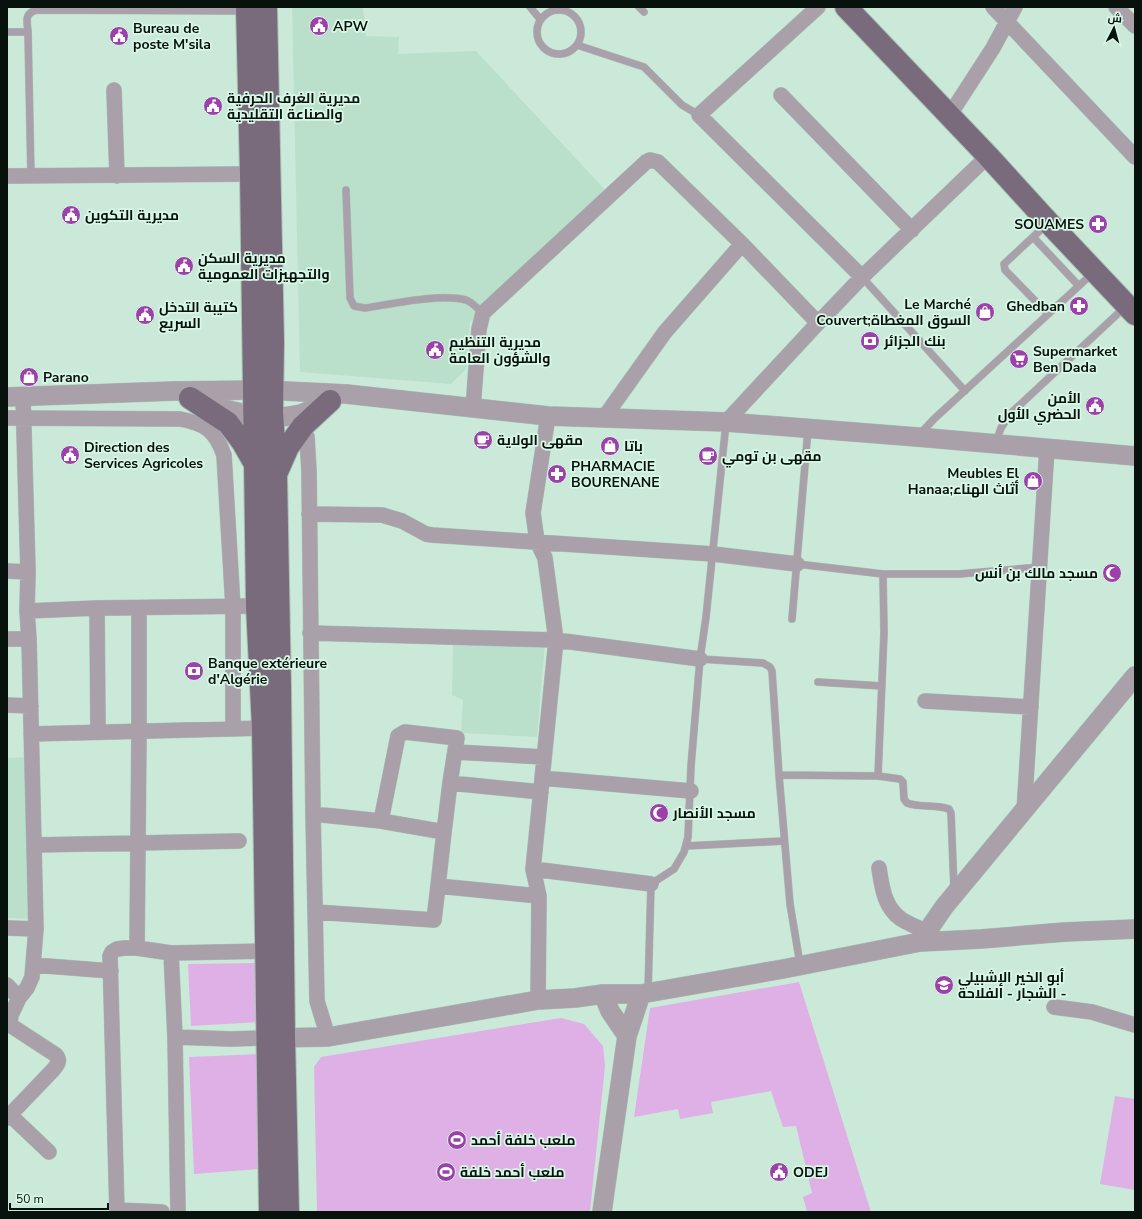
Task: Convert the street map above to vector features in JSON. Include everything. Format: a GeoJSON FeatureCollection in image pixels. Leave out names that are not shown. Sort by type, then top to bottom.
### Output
{"type":"FeatureCollection","features":[{"type":"Feature","properties":{"kind":"main road"},"geometry":{"type":"LineString","coordinates":[[846,7],[988,156],[1041,230],[1095,271],[1131,310]]}},
{"type":"Feature","properties":{"kind":"main road"},"geometry":{"type":"LineString","coordinates":[[253,8],[258,97],[264,390],[264,416],[256,466],[257,606],[263,728],[265,951],[276,1037],[288,1212]]}},
{"type":"Feature","properties":{"kind":"main road"},"geometry":{"type":"LineString","coordinates":[[258,97],[251,174],[264,390]]}},
{"type":"Feature","properties":{"kind":"main road"},"geometry":{"type":"LineString","coordinates":[[182,395],[228,423],[243,442],[256,466]]}},
{"type":"Feature","properties":{"kind":"main road"},"geometry":{"type":"LineString","coordinates":[[276,473],[288,447],[308,420],[338,397]]}},
{"type":"Feature","properties":{"kind":"main road"},"geometry":{"type":"LineString","coordinates":[[264,416],[276,473],[276,1037],[270,1212]]}},
{"type":"Feature","properties":{"kind":"street"},"geometry":{"type":"LineString","coordinates":[[818,7],[699,115],[862,277]]}},
{"type":"Feature","properties":{"kind":"street"},"geometry":{"type":"LineString","coordinates":[[993,7],[1135,157]]}},
{"type":"Feature","properties":{"kind":"street"},"geometry":{"type":"LineString","coordinates":[[949,116],[993,48],[1015,7]]}},
{"type":"Feature","properties":{"kind":"street"},"geometry":{"type":"LineString","coordinates":[[1116,7],[1135,26]]}},
{"type":"Feature","properties":{"kind":"street"},"geometry":{"type":"LineString","coordinates":[[114,90],[117,176]]}},
{"type":"Feature","properties":{"kind":"street"},"geometry":{"type":"LineString","coordinates":[[781,95],[912,230]]}},
{"type":"Feature","properties":{"kind":"street"},"geometry":{"type":"LineString","coordinates":[[726,422],[862,277],[988,156]]}},
{"type":"Feature","properties":{"kind":"street"},"geometry":{"type":"LineString","coordinates":[[473,408],[479,329],[480,320],[483,313],[646,162],[650,160],[658,162],[742,244],[818,323]]}},
{"type":"Feature","properties":{"kind":"street"},"geometry":{"type":"LineString","coordinates":[[7,176],[251,174]]}},
{"type":"Feature","properties":{"kind":"street"},"geometry":{"type":"LineString","coordinates":[[603,419],[665,332],[742,244]]}},
{"type":"Feature","properties":{"kind":"street"},"geometry":{"type":"LineString","coordinates":[[49,1152],[8,1116],[58,1064],[56,1055],[8,1027],[11,1015],[19,998],[27,988],[32,977],[36,929],[29,639],[27,611],[28,572],[25,419],[15,396],[93,394],[182,395],[264,390],[548,416],[726,422],[1135,456]]}},
{"type":"Feature","properties":{"kind":"street"},"geometry":{"type":"LineString","coordinates":[[91,418],[93,394]]}},
{"type":"Feature","properties":{"kind":"street"},"geometry":{"type":"LineString","coordinates":[[182,395],[234,412],[264,416],[284,416],[302,413],[338,397]]}},
{"type":"Feature","properties":{"kind":"street"},"geometry":{"type":"LineString","coordinates":[[538,1000],[539,896],[533,869],[556,640],[545,558],[536,541],[533,513],[548,416]]}},
{"type":"Feature","properties":{"kind":"street"},"geometry":{"type":"LineString","coordinates":[[7,418],[180,419],[195,422],[209,429],[219,441],[224,455],[233,607],[233,728]]}},
{"type":"Feature","properties":{"kind":"street"},"geometry":{"type":"LineString","coordinates":[[300,431],[307,437],[309,471],[310,633],[317,1001],[328,1036]]}},
{"type":"Feature","properties":{"kind":"street"},"geometry":{"type":"LineString","coordinates":[[1024,812],[1041,567],[1047,448]]}},
{"type":"Feature","properties":{"kind":"street"},"geometry":{"type":"LineString","coordinates":[[309,514],[382,515],[402,521],[426,534],[432,535],[713,554],[796,564]]}},
{"type":"Feature","properties":{"kind":"street"},"geometry":{"type":"LineString","coordinates":[[7,572],[28,572]]}},
{"type":"Feature","properties":{"kind":"street"},"geometry":{"type":"LineString","coordinates":[[27,611],[97,608],[257,606]]}},
{"type":"Feature","properties":{"kind":"street"},"geometry":{"type":"LineString","coordinates":[[97,608],[98,732]]}},
{"type":"Feature","properties":{"kind":"street"},"geometry":{"type":"LineString","coordinates":[[137,948],[139,732],[138,608]]}},
{"type":"Feature","properties":{"kind":"street"},"geometry":{"type":"LineString","coordinates":[[310,633],[556,640],[700,659]]}},
{"type":"Feature","properties":{"kind":"street"},"geometry":{"type":"LineString","coordinates":[[7,639],[29,639]]}},
{"type":"Feature","properties":{"kind":"street"},"geometry":{"type":"LineString","coordinates":[[924,937],[954,895],[1135,676]]}},
{"type":"Feature","properties":{"kind":"street"},"geometry":{"type":"LineString","coordinates":[[925,701],[1031,707]]}},
{"type":"Feature","properties":{"kind":"street"},"geometry":{"type":"LineString","coordinates":[[7,705],[30,706]]}},
{"type":"Feature","properties":{"kind":"street"},"geometry":{"type":"LineString","coordinates":[[31,734],[263,728]]}},
{"type":"Feature","properties":{"kind":"street"},"geometry":{"type":"LineString","coordinates":[[315,912],[434,920],[450,783],[457,738],[405,732],[398,736],[381,821]]}},
{"type":"Feature","properties":{"kind":"street"},"geometry":{"type":"LineString","coordinates":[[455,752],[544,757]]}},
{"type":"Feature","properties":{"kind":"street"},"geometry":{"type":"LineString","coordinates":[[450,783],[691,791]]}},
{"type":"Feature","properties":{"kind":"street"},"geometry":{"type":"LineString","coordinates":[[313,814],[381,821],[444,832]]}},
{"type":"Feature","properties":{"kind":"street"},"geometry":{"type":"LineString","coordinates":[[34,844],[239,842]]}},
{"type":"Feature","properties":{"kind":"street"},"geometry":{"type":"LineString","coordinates":[[879,868],[886,900],[893,911],[924,937]]}},
{"type":"Feature","properties":{"kind":"street"},"geometry":{"type":"LineString","coordinates":[[533,869],[651,884]]}},
{"type":"Feature","properties":{"kind":"street"},"geometry":{"type":"LineString","coordinates":[[438,886],[539,896]]}},
{"type":"Feature","properties":{"kind":"street"},"geometry":{"type":"LineString","coordinates":[[7,928],[36,929]]}},
{"type":"Feature","properties":{"kind":"street"},"geometry":{"type":"LineString","coordinates":[[175,1037],[230,1039],[328,1036],[538,1000],[575,998],[603,994],[644,993],[800,966],[924,937],[981,939],[1066,932],[1135,929]]}},
{"type":"Feature","properties":{"kind":"street"},"geometry":{"type":"LineString","coordinates":[[162,1212],[116,1211],[110,956],[112,952],[117,949],[137,948],[171,953],[265,951]]}},
{"type":"Feature","properties":{"kind":"street"},"geometry":{"type":"LineString","coordinates":[[171,953],[175,1037],[178,1212]]}},
{"type":"Feature","properties":{"kind":"street"},"geometry":{"type":"LineString","coordinates":[[34,965],[111,971]]}},
{"type":"Feature","properties":{"kind":"street"},"geometry":{"type":"LineString","coordinates":[[7,985],[19,998]]}},
{"type":"Feature","properties":{"kind":"street"},"geometry":{"type":"LineString","coordinates":[[602,1212],[627,1036],[644,993]]}},
{"type":"Feature","properties":{"kind":"street"},"geometry":{"type":"LineString","coordinates":[[603,994],[610,1011],[627,1036]]}},
{"type":"Feature","properties":{"kind":"street"},"geometry":{"type":"LineString","coordinates":[[1054,1007],[1092,1012],[1135,1025]]}},
{"type":"Feature","properties":{"kind":"lane"},"geometry":{"type":"LineString","coordinates":[[530,7],[540,19]]}},
{"type":"Feature","properties":{"kind":"lane"},"geometry":{"type":"LineString","coordinates":[[31,177],[27,18],[30,9],[253,8]]}},
{"type":"Feature","properties":{"kind":"lane"},"geometry":{"type":"LineString","coordinates":[[551,11],[565,11],[572,14],[580,25],[580,39],[577,45],[566,54],[552,54],[545,50],[540,46],[537,39],[537,25],[540,19],[551,11]]}},
{"type":"Feature","properties":{"kind":"lane"},"geometry":{"type":"LineString","coordinates":[[7,32],[28,32]]}},
{"type":"Feature","properties":{"kind":"lane"},"geometry":{"type":"LineString","coordinates":[[577,45],[644,67],[682,105],[699,115]]}},
{"type":"Feature","properties":{"kind":"lane"},"geometry":{"type":"LineString","coordinates":[[346,190],[350,298],[354,306],[365,308],[437,298],[457,298],[468,301],[483,313]]}},
{"type":"Feature","properties":{"kind":"lane"},"geometry":{"type":"LineString","coordinates":[[1048,314],[1005,270],[1004,267],[1004,264],[1041,230],[1079,286]]}},
{"type":"Feature","properties":{"kind":"lane"},"geometry":{"type":"LineString","coordinates":[[917,437],[1095,271]]}},
{"type":"Feature","properties":{"kind":"lane"},"geometry":{"type":"LineString","coordinates":[[862,277],[965,391]]}},
{"type":"Feature","properties":{"kind":"lane"},"geometry":{"type":"LineString","coordinates":[[995,444],[1001,428],[1010,414],[1131,310]]}},
{"type":"Feature","properties":{"kind":"lane"},"geometry":{"type":"LineString","coordinates":[[644,993],[651,884],[669,874],[674,869],[686,846],[700,659],[713,554],[726,422]]}},
{"type":"Feature","properties":{"kind":"lane"},"geometry":{"type":"LineString","coordinates":[[792,619],[808,429]]}},
{"type":"Feature","properties":{"kind":"lane"},"geometry":{"type":"LineString","coordinates":[[796,564],[883,574],[959,574],[1041,567]]}},
{"type":"Feature","properties":{"kind":"lane"},"geometry":{"type":"LineString","coordinates":[[878,776],[884,633],[883,574]]}},
{"type":"Feature","properties":{"kind":"lane"},"geometry":{"type":"LineString","coordinates":[[700,659],[763,663],[770,667],[772,671],[784,841],[790,904],[800,966]]}},
{"type":"Feature","properties":{"kind":"lane"},"geometry":{"type":"LineString","coordinates":[[818,682],[882,686]]}},
{"type":"Feature","properties":{"kind":"lane"},"geometry":{"type":"LineString","coordinates":[[779,775],[878,776],[900,779],[903,782],[904,799],[909,804],[943,807],[949,809],[951,813],[954,895]]}},
{"type":"Feature","properties":{"kind":"lane"},"geometry":{"type":"LineString","coordinates":[[686,846],[784,841]]}},
{"type":"Feature","properties":{"kind":"shaded area"},"geometry":{"type":"Polygon","coordinates":[[[292,7],[363,7],[366,36],[399,37],[398,54],[476,51],[608,193],[582,220],[573,218],[564,228],[564,235],[470,322],[466,369],[451,384],[300,372],[292,7]]]}},
{"type":"Feature","properties":{"kind":"shaded area"},"geometry":{"type":"Polygon","coordinates":[[[453,639],[545,643],[537,737],[461,733],[463,700],[452,695],[453,639]]]}},
{"type":"Feature","properties":{"kind":"shaded area"},"geometry":{"type":"Polygon","coordinates":[[[31,757],[37,919],[7,918],[7,758],[31,757]]]}},
{"type":"Feature","properties":{"kind":"shaded area"},"geometry":{"type":"Polygon","coordinates":[[[257,963],[259,1022],[191,1026],[188,964],[257,963]]]}},
{"type":"Feature","properties":{"kind":"shaded area"},"geometry":{"type":"Polygon","coordinates":[[[799,982],[871,1212],[807,1212],[803,1197],[812,1193],[796,1126],[783,1127],[771,1091],[711,1102],[713,1113],[680,1119],[678,1109],[634,1117],[650,1008],[799,982]]]}},
{"type":"Feature","properties":{"kind":"shaded area","name":"ملعب خلفة أحمد"},"geometry":{"type":"Polygon","coordinates":[[[561,1018],[584,1024],[603,1046],[605,1066],[590,1212],[317,1212],[314,1067],[321,1057],[561,1018]]]}},
{"type":"Feature","properties":{"kind":"shaded area"},"geometry":{"type":"Polygon","coordinates":[[[261,1054],[261,1169],[194,1174],[189,1057],[261,1054]]]}},
{"type":"Feature","properties":{"kind":"shaded area"},"geometry":{"type":"Polygon","coordinates":[[[1115,1096],[1135,1099],[1135,1190],[1100,1184],[1115,1096]]]}},
{"type":"Feature","properties":{"kind":"place","name":"APW"},"geometry":{"type":"Point","coordinates":[319,26]}},
{"type":"Feature","properties":{"kind":"place","name":"Bureau de poste M'sila"},"geometry":{"type":"Point","coordinates":[119,36]}},
{"type":"Feature","properties":{"kind":"place","name":"مديرية الغرف الحرفية والصناعة التقليدية"},"geometry":{"type":"Point","coordinates":[213,106]}},
{"type":"Feature","properties":{"kind":"place","name":"مديرية التكوين"},"geometry":{"type":"Point","coordinates":[71,215]}},
{"type":"Feature","properties":{"kind":"place","name":"SOUAMES"},"geometry":{"type":"Point","coordinates":[1098,224]}},
{"type":"Feature","properties":{"kind":"place","name":"مديرية السكن والتجهيزات العمومية"},"geometry":{"type":"Point","coordinates":[184,266]}},
{"type":"Feature","properties":{"kind":"place","name":"Ghedban"},"geometry":{"type":"Point","coordinates":[1079,306]}},
{"type":"Feature","properties":{"kind":"place","name":"Le Marché Couvert;السوق المغطاة"},"geometry":{"type":"Point","coordinates":[985,312]}},
{"type":"Feature","properties":{"kind":"place","name":"كتيبة التدخل السريع"},"geometry":{"type":"Point","coordinates":[145,315]}},
{"type":"Feature","properties":{"kind":"place","name":"بنك الجزائر"},"geometry":{"type":"Point","coordinates":[870,341]}},
{"type":"Feature","properties":{"kind":"place","name":"مديرية التنظيم والشؤون العامة"},"geometry":{"type":"Point","coordinates":[435,350]}},
{"type":"Feature","properties":{"kind":"place","name":"Supermarket Ben Dada"},"geometry":{"type":"Point","coordinates":[1019,359]}},
{"type":"Feature","properties":{"kind":"place","name":"Parano"},"geometry":{"type":"Point","coordinates":[29,377]}},
{"type":"Feature","properties":{"kind":"place","name":"الأمن الحضري الأول"},"geometry":{"type":"Point","coordinates":[1095,406]}},
{"type":"Feature","properties":{"kind":"place","name":"مقهى الولاية"},"geometry":{"type":"Point","coordinates":[483,440]}},
{"type":"Feature","properties":{"kind":"place","name":"باتا"},"geometry":{"type":"Point","coordinates":[610,446]}},
{"type":"Feature","properties":{"kind":"place","name":"Direction des Services Agricoles"},"geometry":{"type":"Point","coordinates":[70,455]}},
{"type":"Feature","properties":{"kind":"place","name":"مقهى بن تومي"},"geometry":{"type":"Point","coordinates":[708,456]}},
{"type":"Feature","properties":{"kind":"place","name":"PHARMACIE BOURENANE"},"geometry":{"type":"Point","coordinates":[557,474]}},
{"type":"Feature","properties":{"kind":"place","name":"Meubles El Hanaa;أثاث الهناء"},"geometry":{"type":"Point","coordinates":[1033,481]}},
{"type":"Feature","properties":{"kind":"place","name":"مسجد مالك بن أنس"},"geometry":{"type":"Point","coordinates":[1112,573]}},
{"type":"Feature","properties":{"kind":"place","name":"Banque extérieure d'Algérie"},"geometry":{"type":"Point","coordinates":[194,671]}},
{"type":"Feature","properties":{"kind":"place","name":"مسجد الأنصار"},"geometry":{"type":"Point","coordinates":[659,813]}},
{"type":"Feature","properties":{"kind":"place","name":"أبو الخير الإشبيلي الشجار - الفلاحة -"},"geometry":{"type":"Point","coordinates":[944,985]}},
{"type":"Feature","properties":{"kind":"place","name":"ملعب خلفة أحمد"},"geometry":{"type":"Point","coordinates":[457,1140]}},
{"type":"Feature","properties":{"kind":"place","name":"ملعب أحمد خلفة"},"geometry":{"type":"Point","coordinates":[446,1172]}},
{"type":"Feature","properties":{"kind":"place","name":"ODEJ"},"geometry":{"type":"Point","coordinates":[779,1172]}}]}
